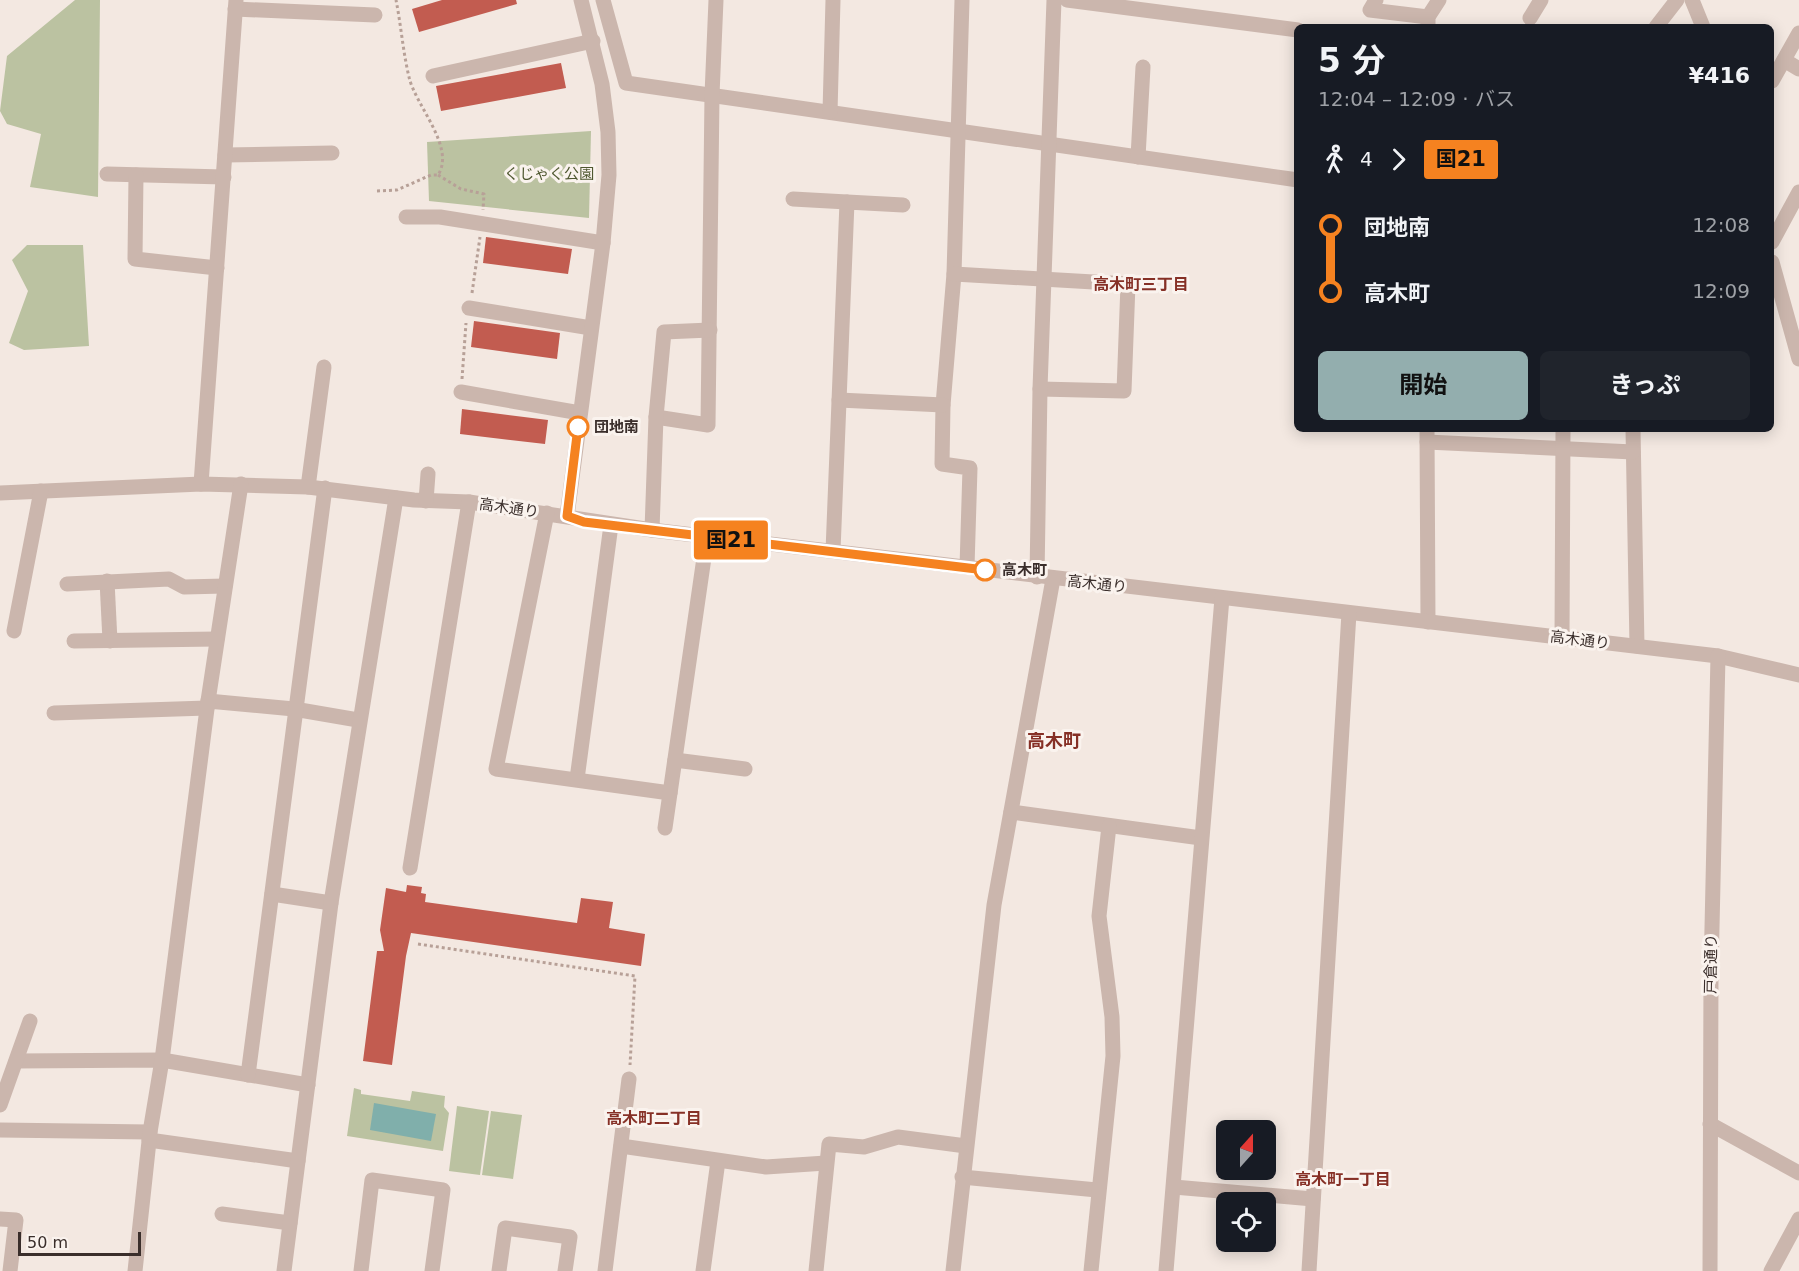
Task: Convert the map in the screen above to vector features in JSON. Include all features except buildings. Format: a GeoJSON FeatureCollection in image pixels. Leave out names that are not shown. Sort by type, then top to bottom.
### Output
{"type":"FeatureCollection","features":[{"type":"Feature","properties":{"kind":"street"},"geometry":{"type":"LineString","coordinates":[[567,516],[608,196],[608,132],[594,48],[581,0]]}},
{"type":"Feature","properties":{"kind":"street"},"geometry":{"type":"LineString","coordinates":[[603,0],[626,83],[1294,179]]}},
{"type":"Feature","properties":{"kind":"street"},"geometry":{"type":"LineString","coordinates":[[656,417],[708,425],[712,95],[716,0]]}},
{"type":"Feature","properties":{"kind":"street"},"geometry":{"type":"LineString","coordinates":[[830,112],[833,0]]}},
{"type":"Feature","properties":{"kind":"street"},"geometry":{"type":"LineString","coordinates":[[962,0],[954,274],[943,405],[942,464],[970,468],[967,567]]}},
{"type":"Feature","properties":{"kind":"street"},"geometry":{"type":"LineString","coordinates":[[1037,577],[1040,389],[1054,0]]}},
{"type":"Feature","properties":{"kind":"street"},"geometry":{"type":"LineString","coordinates":[[1067,0],[1294,29]]}},
{"type":"Feature","properties":{"kind":"street"},"geometry":{"type":"LineString","coordinates":[[1376,0],[1370,10],[1428,22],[1439,0]]}},
{"type":"Feature","properties":{"kind":"street"},"geometry":{"type":"LineString","coordinates":[[1530,18],[1541,0]]}},
{"type":"Feature","properties":{"kind":"street"},"geometry":{"type":"LineString","coordinates":[[1658,24],[1677,0]]}},
{"type":"Feature","properties":{"kind":"street"},"geometry":{"type":"LineString","coordinates":[[1692,0],[1702,24]]}},
{"type":"Feature","properties":{"kind":"street"},"geometry":{"type":"LineString","coordinates":[[201,484],[236,4],[337,7],[375,15]]}},
{"type":"Feature","properties":{"kind":"street"},"geometry":{"type":"LineString","coordinates":[[1774,78],[1799,33]]}},
{"type":"Feature","properties":{"kind":"street"},"geometry":{"type":"LineString","coordinates":[[433,76],[594,48],[617,50]]}},
{"type":"Feature","properties":{"kind":"street"},"geometry":{"type":"LineString","coordinates":[[1784,60],[1799,69]]}},
{"type":"Feature","properties":{"kind":"street"},"geometry":{"type":"LineString","coordinates":[[1138,157],[1143,67]]}},
{"type":"Feature","properties":{"kind":"street"},"geometry":{"type":"LineString","coordinates":[[225,155],[332,153]]}},
{"type":"Feature","properties":{"kind":"street"},"geometry":{"type":"LineString","coordinates":[[107,174],[224,177]]}},
{"type":"Feature","properties":{"kind":"street"},"geometry":{"type":"LineString","coordinates":[[136,175],[135,259],[217,268]]}},
{"type":"Feature","properties":{"kind":"street"},"geometry":{"type":"LineString","coordinates":[[1774,238],[1799,192]]}},
{"type":"Feature","properties":{"kind":"street"},"geometry":{"type":"LineString","coordinates":[[793,199],[903,206]]}},
{"type":"Feature","properties":{"kind":"street"},"geometry":{"type":"LineString","coordinates":[[833,551],[847,202]]}},
{"type":"Feature","properties":{"kind":"street"},"geometry":{"type":"LineString","coordinates":[[406,217],[440,217],[603,243]]}},
{"type":"Feature","properties":{"kind":"street"},"geometry":{"type":"LineString","coordinates":[[1774,269],[1799,359]]}},
{"type":"Feature","properties":{"kind":"street"},"geometry":{"type":"LineString","coordinates":[[954,274],[1128,285],[1124,391],[1040,389]]}},
{"type":"Feature","properties":{"kind":"street"},"geometry":{"type":"LineString","coordinates":[[469,308],[591,328]]}},
{"type":"Feature","properties":{"kind":"street"},"geometry":{"type":"LineString","coordinates":[[652,530],[656,417],[664,332],[710,330]]}},
{"type":"Feature","properties":{"kind":"street"},"geometry":{"type":"LineString","coordinates":[[308,487],[324,367]]}},
{"type":"Feature","properties":{"kind":"street"},"geometry":{"type":"LineString","coordinates":[[461,392],[580,413]]}},
{"type":"Feature","properties":{"kind":"street"},"geometry":{"type":"LineString","coordinates":[[839,400],[943,405]]}},
{"type":"Feature","properties":{"kind":"street"},"geometry":{"type":"LineString","coordinates":[[1562,638],[1563,432]]}},
{"type":"Feature","properties":{"kind":"street"},"geometry":{"type":"LineString","coordinates":[[1633,432],[1637,646]]}},
{"type":"Feature","properties":{"kind":"street"},"geometry":{"type":"LineString","coordinates":[[1428,622],[1427,436],[1633,452]]}},
{"type":"Feature","properties":{"kind":"street"},"geometry":{"type":"LineString","coordinates":[[426,501],[428,474]]}},
{"type":"Feature","properties":{"kind":"street"},"geometry":{"type":"LineString","coordinates":[[135,1271],[149,1136],[162,1060],[207,705],[242,484]]}},
{"type":"Feature","properties":{"kind":"street","name":"高木通り"},"geometry":{"type":"LineString","coordinates":[[0,492],[242,484],[325,488],[426,501],[469,502],[567,516],[584,522],[1718,656],[1799,675]]}},
{"type":"Feature","properties":{"kind":"street"},"geometry":{"type":"LineString","coordinates":[[248,1075],[294,709],[325,488]]}},
{"type":"Feature","properties":{"kind":"street"},"geometry":{"type":"LineString","coordinates":[[14,631],[41,491]]}},
{"type":"Feature","properties":{"kind":"street"},"geometry":{"type":"LineString","coordinates":[[284,1271],[331,903],[358,720],[396,498]]}},
{"type":"Feature","properties":{"kind":"street"},"geometry":{"type":"LineString","coordinates":[[410,868],[469,502]]}},
{"type":"Feature","properties":{"kind":"street"},"geometry":{"type":"LineString","coordinates":[[547,513],[496,769],[670,793]]}},
{"type":"Feature","properties":{"kind":"street"},"geometry":{"type":"LineString","coordinates":[[577,779],[611,525]]}},
{"type":"Feature","properties":{"kind":"street"},"geometry":{"type":"LineString","coordinates":[[665,828],[707,537]]}},
{"type":"Feature","properties":{"kind":"street"},"geometry":{"type":"LineString","coordinates":[[66,584],[169,579],[184,587],[225,586]]}},
{"type":"Feature","properties":{"kind":"street"},"geometry":{"type":"LineString","coordinates":[[953,1271],[994,905],[1053,579]]}},
{"type":"Feature","properties":{"kind":"street"},"geometry":{"type":"LineString","coordinates":[[107,581],[110,641]]}},
{"type":"Feature","properties":{"kind":"street"},"geometry":{"type":"LineString","coordinates":[[1166,1271],[1222,598]]}},
{"type":"Feature","properties":{"kind":"street"},"geometry":{"type":"LineString","coordinates":[[1309,1271],[1349,613]]}},
{"type":"Feature","properties":{"kind":"street"},"geometry":{"type":"LineString","coordinates":[[74,641],[217,639]]}},
{"type":"Feature","properties":{"kind":"street","name":"戸倉通り"},"geometry":{"type":"LineString","coordinates":[[1710,1271],[1710,1124],[1718,656]]}},
{"type":"Feature","properties":{"kind":"street"},"geometry":{"type":"LineString","coordinates":[[54,713],[207,705],[294,709],[358,720]]}},
{"type":"Feature","properties":{"kind":"street"},"geometry":{"type":"LineString","coordinates":[[675,760],[745,769]]}},
{"type":"Feature","properties":{"kind":"street"},"geometry":{"type":"LineString","coordinates":[[1011,812],[1201,837]]}},
{"type":"Feature","properties":{"kind":"street"},"geometry":{"type":"LineString","coordinates":[[1091,1271],[1097,1190],[1113,1056],[1112,1017],[1099,916],[1109,826]]}},
{"type":"Feature","properties":{"kind":"street"},"geometry":{"type":"LineString","coordinates":[[272,894],[331,903]]}},
{"type":"Feature","properties":{"kind":"street"},"geometry":{"type":"LineString","coordinates":[[0,1105],[30,1021]]}},
{"type":"Feature","properties":{"kind":"street"},"geometry":{"type":"LineString","coordinates":[[16,1061],[162,1060],[308,1085]]}},
{"type":"Feature","properties":{"kind":"street"},"geometry":{"type":"LineString","coordinates":[[604,1271],[629,1079]]}},
{"type":"Feature","properties":{"kind":"street"},"geometry":{"type":"LineString","coordinates":[[1710,1124],[1799,1173]]}},
{"type":"Feature","properties":{"kind":"street"},"geometry":{"type":"LineString","coordinates":[[0,1130],[149,1136],[298,1161]]}},
{"type":"Feature","properties":{"kind":"street"},"geometry":{"type":"LineString","coordinates":[[816,1271],[829,1144],[864,1147],[898,1137],[966,1146]]}},
{"type":"Feature","properties":{"kind":"street"},"geometry":{"type":"LineString","coordinates":[[621,1146],[766,1167],[826,1163]]}},
{"type":"Feature","properties":{"kind":"street"},"geometry":{"type":"LineString","coordinates":[[703,1271],[718,1161]]}},
{"type":"Feature","properties":{"kind":"street"},"geometry":{"type":"LineString","coordinates":[[962,1177],[1097,1190]]}},
{"type":"Feature","properties":{"kind":"street"},"geometry":{"type":"LineString","coordinates":[[361,1271],[372,1180],[443,1190],[432,1271]]}},
{"type":"Feature","properties":{"kind":"street"},"geometry":{"type":"LineString","coordinates":[[1174,1187],[1313,1199]]}},
{"type":"Feature","properties":{"kind":"street"},"geometry":{"type":"LineString","coordinates":[[222,1214],[291,1223]]}},
{"type":"Feature","properties":{"kind":"street"},"geometry":{"type":"LineString","coordinates":[[0,1219],[16,1220],[10,1271]]}},
{"type":"Feature","properties":{"kind":"street"},"geometry":{"type":"LineString","coordinates":[[1771,1271],[1799,1219]]}},
{"type":"Feature","properties":{"kind":"street"},"geometry":{"type":"LineString","coordinates":[[499,1271],[505,1228],[570,1237],[565,1271]]}},
{"type":"Feature","properties":{"kind":"path"},"geometry":{"type":"LineString","coordinates":[[396,0],[409,80],[436,134],[442,157],[442,168],[438,175]]}},
{"type":"Feature","properties":{"kind":"path"},"geometry":{"type":"LineString","coordinates":[[377,191],[397,190],[431,175],[438,175],[455,187],[476,194],[484,194],[481,223]]}},
{"type":"Feature","properties":{"kind":"path"},"geometry":{"type":"LineString","coordinates":[[418,944],[635,976],[629,1079]]}},
{"type":"Feature","properties":{"kind":"green space"},"geometry":{"type":"Polygon","coordinates":[[[75,0],[100,0],[98,197],[30,187],[41,134],[7,124],[0,111],[7,56],[75,0]]]}},
{"type":"Feature","properties":{"kind":"green space","name":"くじゃく公園"},"geometry":{"type":"Polygon","coordinates":[[[591,131],[589,218],[429,201],[427,142],[591,131]]]}},
{"type":"Feature","properties":{"kind":"green space"},"geometry":{"type":"Polygon","coordinates":[[[27,245],[83,245],[89,346],[24,350],[9,343],[28,291],[12,260],[27,245]]]}},
{"type":"Feature","properties":{"kind":"green space"},"geometry":{"type":"Polygon","coordinates":[[[354,1088],[361,1090],[361,1094],[410,1101],[412,1091],[445,1096],[444,1107],[449,1113],[443,1151],[347,1136],[354,1088]]]}},
{"type":"Feature","properties":{"kind":"green space"},"geometry":{"type":"Polygon","coordinates":[[[457,1106],[489,1111],[480,1175],[449,1171],[457,1106]]]}},
{"type":"Feature","properties":{"kind":"green space"},"geometry":{"type":"Polygon","coordinates":[[[491,1111],[522,1115],[513,1179],[482,1175],[491,1111]]]}},
{"type":"Feature","properties":{"kind":"water"},"geometry":{"type":"Polygon","coordinates":[[[374,1103],[436,1114],[431,1141],[370,1130],[374,1103]]]}},
{"type":"Feature","properties":{"kind":"bus line","name":"国21"},"geometry":{"type":"LineString","coordinates":[[578,427],[567,516],[584,522],[985,570]]}},
{"type":"Feature","properties":{"kind":"place","name":"団地南"},"geometry":{"type":"Point","coordinates":[578,427]}},
{"type":"Feature","properties":{"kind":"place","name":"高木町"},"geometry":{"type":"Point","coordinates":[985,570]}},
{"type":"Feature","properties":{"kind":"district","name":"高木町三丁目"},"geometry":{"type":"Point","coordinates":[1141,284]}},
{"type":"Feature","properties":{"kind":"district","name":"高木町"},"geometry":{"type":"Point","coordinates":[1054,741]}},
{"type":"Feature","properties":{"kind":"district","name":"高木町二丁目"},"geometry":{"type":"Point","coordinates":[654,1118]}},
{"type":"Feature","properties":{"kind":"district","name":"高木町一丁目"},"geometry":{"type":"Point","coordinates":[1343,1179]}}]}
